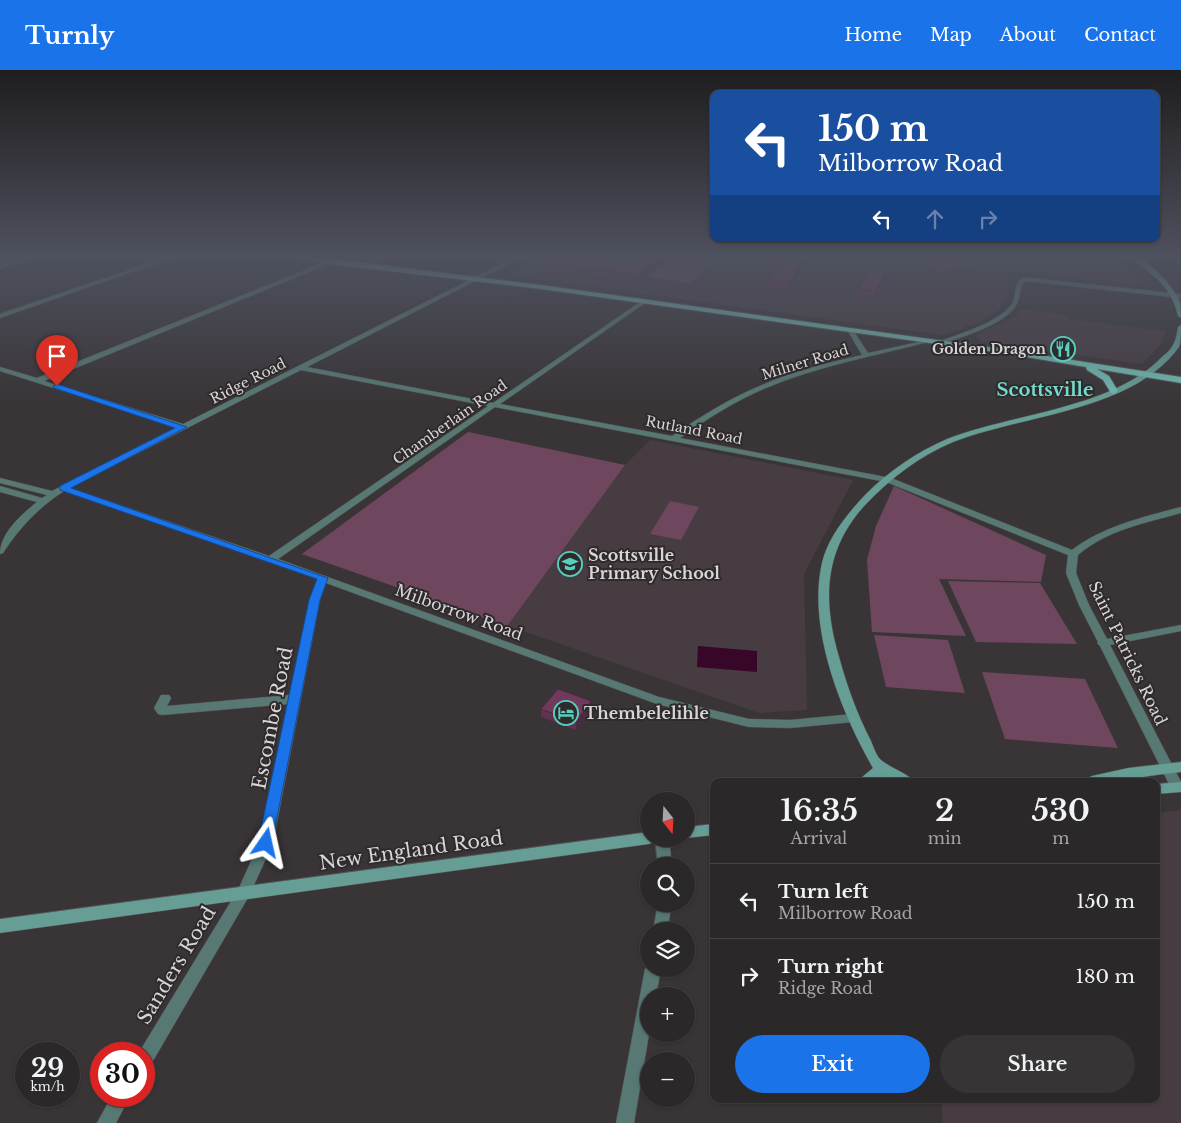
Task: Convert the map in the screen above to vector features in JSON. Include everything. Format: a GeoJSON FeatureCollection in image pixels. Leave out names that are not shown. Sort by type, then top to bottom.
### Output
{"type":"FeatureCollection","features":[{"type":"Feature","properties":{"kind":"main road"},"geometry":{"type":"LineString","coordinates":[[658,304],[1002,351],[1181,378]]}},
{"type":"Feature","properties":{"kind":"main road"},"geometry":{"type":"LineString","coordinates":[[1002,351],[1046,355],[1148,373]]}},
{"type":"Feature","properties":{"kind":"main road"},"geometry":{"type":"LineString","coordinates":[[1082,364],[1106,378],[1114,391]]}},
{"type":"Feature","properties":{"kind":"street"},"geometry":{"type":"LineString","coordinates":[[0,316],[35,304]]}},
{"type":"Feature","properties":{"kind":"street"},"geometry":{"type":"LineString","coordinates":[[39,380],[225,304]]}},
{"type":"Feature","properties":{"kind":"street","name":"Ridge Road"},"geometry":{"type":"LineString","coordinates":[[0,550],[27,513],[63,488],[427,304]]}},
{"type":"Feature","properties":{"kind":"street","name":"Chamberlain Road"},"geometry":{"type":"LineString","coordinates":[[270,560],[640,304]]}},
{"type":"Feature","properties":{"kind":"street"},"geometry":{"type":"LineString","coordinates":[[940,343],[969,332],[1008,312],[1013,304]]}},
{"type":"Feature","properties":{"kind":"street"},"geometry":{"type":"LineString","coordinates":[[899,778],[879,770],[853,718],[829,639],[823,597],[824,577],[826,562],[834,542],[867,498],[909,464],[949,441],[992,427],[1064,408],[1114,391],[1148,373],[1176,347],[1181,327]]}},
{"type":"Feature","properties":{"kind":"street"},"geometry":{"type":"LineString","coordinates":[[851,331],[866,356]]}},
{"type":"Feature","properties":{"kind":"street","name":"Milner Road"},"geometry":{"type":"LineString","coordinates":[[673,439],[712,413],[765,386],[792,376],[926,341]]}},
{"type":"Feature","properties":{"kind":"street","name":"Rutland Road"},"geometry":{"type":"LineString","coordinates":[[300,368],[498,404],[888,480],[1073,554]]}},
{"type":"Feature","properties":{"kind":"street"},"geometry":{"type":"LineString","coordinates":[[0,370],[39,380],[182,427]]}},
{"type":"Feature","properties":{"kind":"street"},"geometry":{"type":"LineString","coordinates":[[0,480],[53,494]]}},
{"type":"Feature","properties":{"kind":"street","name":"Milborrow Road"},"geometry":{"type":"LineString","coordinates":[[63,488],[323,578],[657,700],[750,723],[790,724],[853,718]]}},
{"type":"Feature","properties":{"kind":"street"},"geometry":{"type":"LineString","coordinates":[[0,489],[43,501]]}},
{"type":"Feature","properties":{"kind":"street"},"geometry":{"type":"LineString","coordinates":[[1073,554],[1082,545],[1104,534],[1181,510]]}},
{"type":"Feature","properties":{"kind":"street","name":"Saint Patricks Road"},"geometry":{"type":"LineString","coordinates":[[1073,554],[1071,574],[1102,643],[1180,788]]}},
{"type":"Feature","properties":{"kind":"street","name":"Escombe Road"},"geometry":{"type":"LineString","coordinates":[[244,892],[266,843],[315,600],[323,578]]}},
{"type":"Feature","properties":{"kind":"street"},"geometry":{"type":"LineString","coordinates":[[1102,643],[1181,628]]}},
{"type":"Feature","properties":{"kind":"street"},"geometry":{"type":"LineString","coordinates":[[165,698],[160,708],[162,711],[295,699]]}},
{"type":"Feature","properties":{"kind":"street"},"geometry":{"type":"LineString","coordinates":[[1106,778],[1128,773],[1181,767]]}},
{"type":"Feature","properties":{"kind":"street"},"geometry":{"type":"LineString","coordinates":[[869,778],[879,770]]}},
{"type":"Feature","properties":{"kind":"street"},"geometry":{"type":"LineString","coordinates":[[1160,789],[1180,788]]}},
{"type":"Feature","properties":{"kind":"street"},"geometry":{"type":"LineString","coordinates":[[695,832],[710,830]]}},
{"type":"Feature","properties":{"kind":"street","name":"New England Road"},"geometry":{"type":"LineString","coordinates":[[0,926],[640,839]]}},
{"type":"Feature","properties":{"kind":"street","name":"Sanders Road"},"geometry":{"type":"LineString","coordinates":[[155,1042],[244,892]]}},
{"type":"Feature","properties":{"kind":"street"},"geometry":{"type":"LineString","coordinates":[[625,1123],[652,977]]}},
{"type":"Feature","properties":{"kind":"street"},"geometry":{"type":"LineString","coordinates":[[106,1123],[115,1107]]}},
{"type":"Feature","properties":{"kind":"shaded area"},"geometry":{"type":"Polygon","coordinates":[[[718,304],[1003,304],[989,317],[973,326],[965,326],[962,329],[942,335],[718,304]]]}},
{"type":"Feature","properties":{"kind":"shaded area"},"geometry":{"type":"Polygon","coordinates":[[[1021,309],[1068,315],[1068,319],[1166,331],[1161,344],[1142,364],[981,342],[975,335],[1015,317],[1021,309]]]}},
{"type":"Feature","properties":{"kind":"shaded area","name":"Scottsville Primary School"},"geometry":{"type":"Polygon","coordinates":[[[468,432],[625,465],[650,440],[853,480],[804,574],[807,710],[759,713],[302,554],[468,432]]]}},
{"type":"Feature","properties":{"kind":"shaded area"},"geometry":{"type":"Polygon","coordinates":[[[468,432],[625,465],[507,626],[302,554],[468,432]]]}},
{"type":"Feature","properties":{"kind":"shaded area"},"geometry":{"type":"Polygon","coordinates":[[[894,486],[1046,555],[1041,582],[939,579],[966,636],[872,632],[867,560],[876,526],[894,486]]]}},
{"type":"Feature","properties":{"kind":"shaded area"},"geometry":{"type":"Polygon","coordinates":[[[670,501],[699,507],[681,540],[650,534],[670,501]]]}},
{"type":"Feature","properties":{"kind":"shaded area"},"geometry":{"type":"Polygon","coordinates":[[[948,581],[1040,583],[1077,644],[976,642],[948,581]]]}},
{"type":"Feature","properties":{"kind":"shaded area"},"geometry":{"type":"Polygon","coordinates":[[[874,635],[948,640],[965,693],[886,687],[874,635]]]}},
{"type":"Feature","properties":{"kind":"shaded area"},"geometry":{"type":"Polygon","coordinates":[[[698,646],[757,651],[757,672],[697,667],[698,646]]]}},
{"type":"Feature","properties":{"kind":"shaded area"},"geometry":{"type":"Polygon","coordinates":[[[982,672],[1085,679],[1118,748],[1005,739],[982,672]]]}},
{"type":"Feature","properties":{"kind":"shaded area"},"geometry":{"type":"Polygon","coordinates":[[[1181,810],[1181,1123],[943,1123],[941,1103],[1160,1103],[1160,813],[1181,810]]]}},
{"type":"Feature","properties":{"kind":"building"},"geometry":{"type":"Polygon","coordinates":[[[558,689],[591,701],[576,722],[541,709],[558,689]]]}},
{"type":"Feature","properties":{"kind":"place","name":"Golden Dragon"},"geometry":{"type":"Point","coordinates":[1063,349]}},
{"type":"Feature","properties":{"kind":"place","name":"Scottsville Primary School"},"geometry":{"type":"Point","coordinates":[570,564]}},
{"type":"Feature","properties":{"kind":"place","name":"Thembelelihle"},"geometry":{"type":"Point","coordinates":[566,713]}},
{"type":"Feature","properties":{"kind":"district","name":"Scottsville"},"geometry":{"type":"Point","coordinates":[1045,390]}},
{"type":"Feature","properties":{"kind":"route"},"geometry":{"type":"LineString","coordinates":[[57,386],[182,427],[63,488],[323,578],[315,600],[266,843]]}}]}
